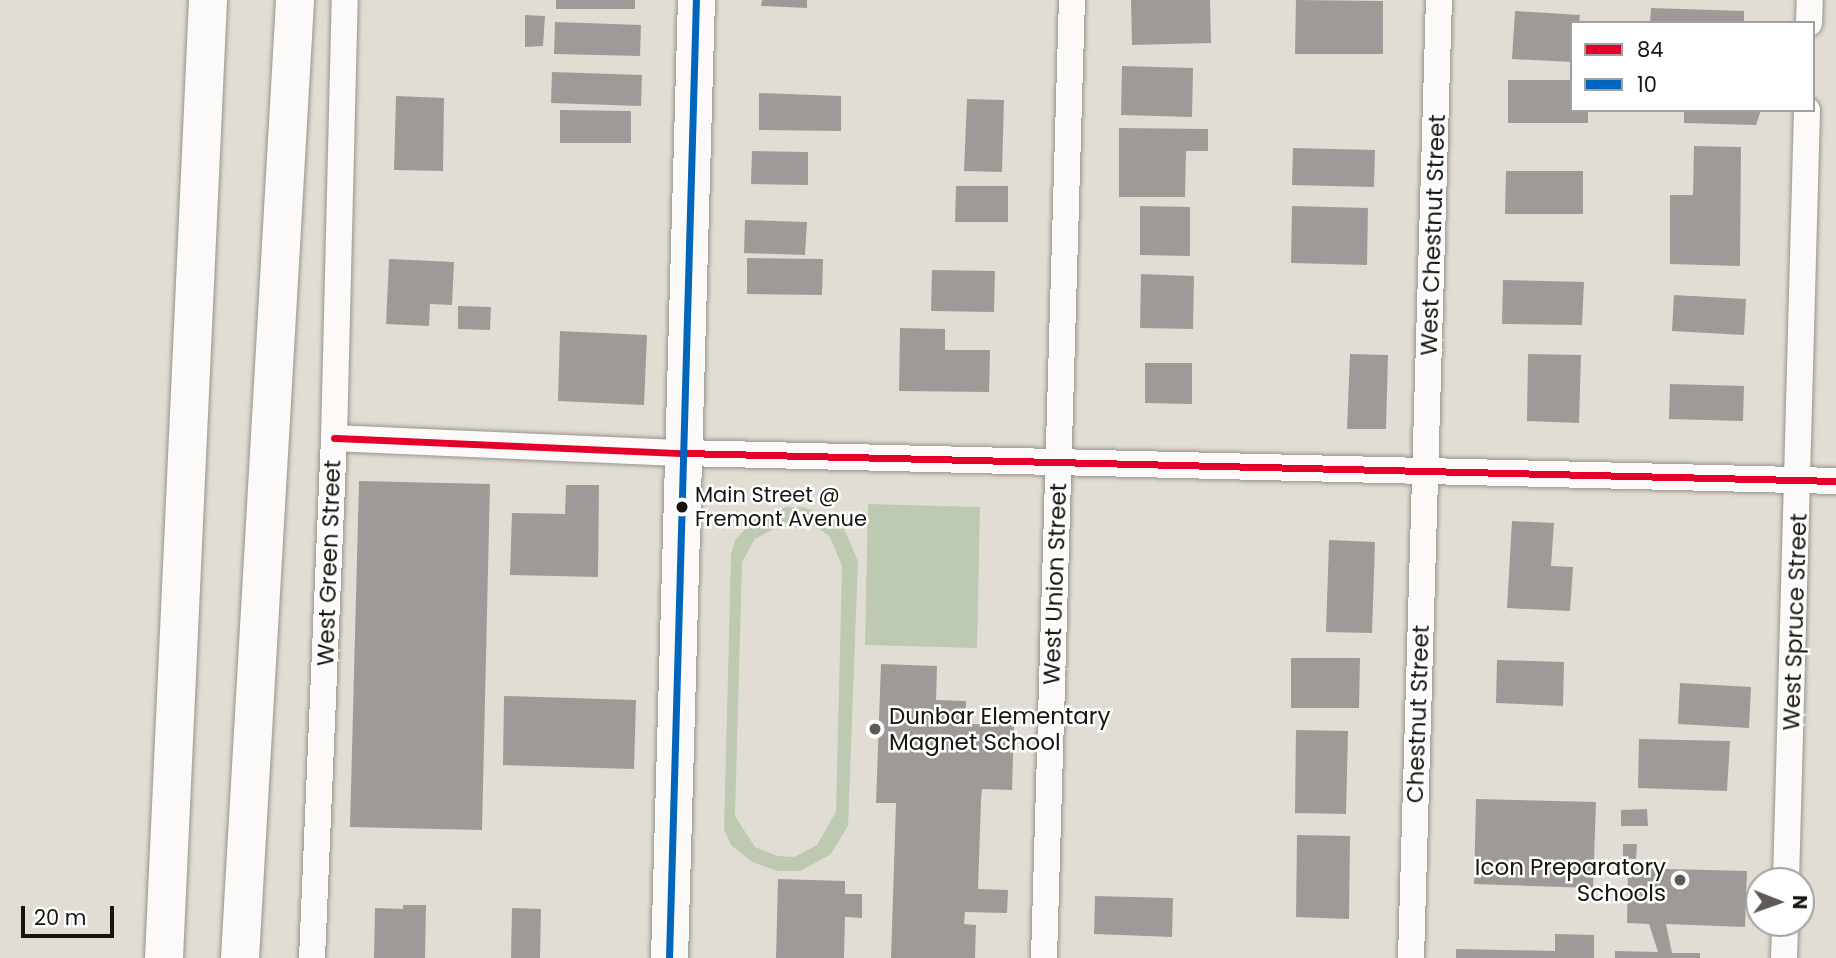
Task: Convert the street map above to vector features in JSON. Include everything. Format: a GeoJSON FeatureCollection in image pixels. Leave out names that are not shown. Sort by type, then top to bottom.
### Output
{"type":"FeatureCollection","features":[{"type":"Feature","properties":{"kind":"highway"},"geometry":{"type":"LineString","coordinates":[[164,958],[208,0]]}},
{"type":"Feature","properties":{"kind":"highway"},"geometry":{"type":"LineString","coordinates":[[240,958],[295,0]]}},
{"type":"Feature","properties":{"kind":"street","name":"West Green Street"},"geometry":{"type":"LineString","coordinates":[[312,958],[334,439],[345,0]]}},
{"type":"Feature","properties":{"kind":"street"},"geometry":{"type":"LineString","coordinates":[[669,958],[696,0]]}},
{"type":"Feature","properties":{"kind":"street","name":"West Union Street"},"geometry":{"type":"LineString","coordinates":[[1044,958],[1072,0]]}},
{"type":"Feature","properties":{"kind":"street","name":"West Chestnut Street"},"geometry":{"type":"LineString","coordinates":[[1426,471],[1439,0]]}},
{"type":"Feature","properties":{"kind":"street"},"geometry":{"type":"LineString","coordinates":[[1810,0],[1810,21]]}},
{"type":"Feature","properties":{"kind":"street","name":"West Spruce Street"},"geometry":{"type":"LineString","coordinates":[[1786,867],[1808,112]]}},
{"type":"Feature","properties":{"kind":"street"},"geometry":{"type":"LineString","coordinates":[[334,439],[683,453],[1059,460],[1836,481]]}},
{"type":"Feature","properties":{"kind":"street","name":"Chestnut Street"},"geometry":{"type":"LineString","coordinates":[[1411,958],[1426,471]]}},
{"type":"Feature","properties":{"kind":"street"},"geometry":{"type":"LineString","coordinates":[[1784,958],[1785,937]]}},
{"type":"Feature","properties":{"kind":"green space"},"geometry":{"type":"Polygon","coordinates":[[[868,504],[980,507],[977,648],[865,645],[868,504]]]}},
{"type":"Feature","properties":{"kind":"green space"},"geometry":{"type":"Polygon","coordinates":[[[786,507],[803,507],[832,518],[844,529],[858,561],[848,826],[830,855],[800,871],[778,871],[752,862],[731,845],[724,830],[731,555],[735,540],[756,518],[786,507]],[[785,523],[755,539],[742,562],[735,816],[755,847],[777,856],[794,857],[817,845],[836,812],[842,566],[830,537],[813,525],[785,523]]]}},
{"type":"Feature","properties":{"kind":"building"},"geometry":{"type":"Polygon","coordinates":[[[556,0],[635,0],[635,9],[556,9],[556,0]]]}},
{"type":"Feature","properties":{"kind":"building"},"geometry":{"type":"Polygon","coordinates":[[[762,0],[807,0],[807,8],[761,6],[762,0]]]}},
{"type":"Feature","properties":{"kind":"building"},"geometry":{"type":"Polygon","coordinates":[[[1131,0],[1210,0],[1211,43],[1132,45],[1131,0]]]}},
{"type":"Feature","properties":{"kind":"building"},"geometry":{"type":"Polygon","coordinates":[[[1296,0],[1383,1],[1383,54],[1295,54],[1296,0]]]}},
{"type":"Feature","properties":{"kind":"building"},"geometry":{"type":"Polygon","coordinates":[[[1651,8],[1744,11],[1744,21],[1650,21],[1651,8]]]}},
{"type":"Feature","properties":{"kind":"building"},"geometry":{"type":"Polygon","coordinates":[[[1515,11],[1580,15],[1579,21],[1570,21],[1570,62],[1512,59],[1515,11]]]}},
{"type":"Feature","properties":{"kind":"building"},"geometry":{"type":"Polygon","coordinates":[[[525,15],[545,16],[543,46],[525,47],[525,15]]]}},
{"type":"Feature","properties":{"kind":"building"},"geometry":{"type":"Polygon","coordinates":[[[555,22],[641,25],[640,56],[554,54],[555,22]]]}},
{"type":"Feature","properties":{"kind":"building"},"geometry":{"type":"Polygon","coordinates":[[[1122,66],[1193,68],[1192,117],[1121,115],[1122,66]]]}},
{"type":"Feature","properties":{"kind":"building"},"geometry":{"type":"Polygon","coordinates":[[[552,72],[642,75],[641,106],[551,103],[552,72]]]}},
{"type":"Feature","properties":{"kind":"building"},"geometry":{"type":"Polygon","coordinates":[[[1508,80],[1570,80],[1570,112],[1588,112],[1588,123],[1508,123],[1508,80]]]}},
{"type":"Feature","properties":{"kind":"building"},"geometry":{"type":"Polygon","coordinates":[[[759,93],[841,96],[841,131],[759,130],[759,93]]]}},
{"type":"Feature","properties":{"kind":"building"},"geometry":{"type":"Polygon","coordinates":[[[396,96],[444,98],[443,171],[394,170],[396,96]]]}},
{"type":"Feature","properties":{"kind":"building"},"geometry":{"type":"Polygon","coordinates":[[[967,99],[1004,100],[1002,172],[964,171],[967,99]]]}},
{"type":"Feature","properties":{"kind":"building"},"geometry":{"type":"Polygon","coordinates":[[[560,110],[631,111],[631,143],[560,143],[560,110]]]}},
{"type":"Feature","properties":{"kind":"building"},"geometry":{"type":"Polygon","coordinates":[[[1684,112],[1760,112],[1756,125],[1684,123],[1684,112]]]}},
{"type":"Feature","properties":{"kind":"building"},"geometry":{"type":"Polygon","coordinates":[[[1119,128],[1208,129],[1208,151],[1186,151],[1185,197],[1119,197],[1119,128]]]}},
{"type":"Feature","properties":{"kind":"building"},"geometry":{"type":"Polygon","coordinates":[[[1694,146],[1741,147],[1740,266],[1670,264],[1670,195],[1693,195],[1694,146]]]}},
{"type":"Feature","properties":{"kind":"building"},"geometry":{"type":"Polygon","coordinates":[[[1293,148],[1375,150],[1374,187],[1292,185],[1293,148]]]}},
{"type":"Feature","properties":{"kind":"building"},"geometry":{"type":"Polygon","coordinates":[[[752,151],[808,152],[808,185],[751,184],[752,151]]]}},
{"type":"Feature","properties":{"kind":"building"},"geometry":{"type":"Polygon","coordinates":[[[1506,171],[1583,171],[1583,214],[1505,214],[1506,171]]]}},
{"type":"Feature","properties":{"kind":"building"},"geometry":{"type":"Polygon","coordinates":[[[956,186],[1008,186],[1008,222],[955,222],[956,186]]]}},
{"type":"Feature","properties":{"kind":"building"},"geometry":{"type":"Polygon","coordinates":[[[1140,206],[1190,207],[1190,256],[1140,255],[1140,206]]]}},
{"type":"Feature","properties":{"kind":"building"},"geometry":{"type":"Polygon","coordinates":[[[1292,206],[1368,208],[1367,265],[1291,263],[1292,206]]]}},
{"type":"Feature","properties":{"kind":"building"},"geometry":{"type":"Polygon","coordinates":[[[745,220],[807,222],[805,255],[744,253],[745,220]]]}},
{"type":"Feature","properties":{"kind":"building"},"geometry":{"type":"Polygon","coordinates":[[[747,258],[823,259],[822,295],[747,294],[747,258]]]}},
{"type":"Feature","properties":{"kind":"building"},"geometry":{"type":"Polygon","coordinates":[[[389,259],[454,262],[452,305],[430,304],[429,326],[386,324],[389,259]]]}},
{"type":"Feature","properties":{"kind":"building"},"geometry":{"type":"Polygon","coordinates":[[[932,270],[995,271],[994,312],[931,311],[932,270]]]}},
{"type":"Feature","properties":{"kind":"building"},"geometry":{"type":"Polygon","coordinates":[[[1141,274],[1194,276],[1193,329],[1140,328],[1141,274]]]}},
{"type":"Feature","properties":{"kind":"building"},"geometry":{"type":"Polygon","coordinates":[[[1503,280],[1584,282],[1582,325],[1502,324],[1503,280]]]}},
{"type":"Feature","properties":{"kind":"building"},"geometry":{"type":"Polygon","coordinates":[[[1674,295],[1746,299],[1744,335],[1672,331],[1674,295]]]}},
{"type":"Feature","properties":{"kind":"building"},"geometry":{"type":"Polygon","coordinates":[[[458,306],[491,307],[490,330],[458,329],[458,306]]]}},
{"type":"Feature","properties":{"kind":"building"},"geometry":{"type":"Polygon","coordinates":[[[900,328],[945,329],[945,350],[990,350],[989,392],[899,391],[900,328]]]}},
{"type":"Feature","properties":{"kind":"building"},"geometry":{"type":"Polygon","coordinates":[[[560,331],[647,335],[644,405],[558,401],[560,331]]]}},
{"type":"Feature","properties":{"kind":"building"},"geometry":{"type":"Polygon","coordinates":[[[1350,354],[1388,355],[1386,429],[1347,429],[1350,354]]]}},
{"type":"Feature","properties":{"kind":"building"},"geometry":{"type":"Polygon","coordinates":[[[1528,354],[1581,355],[1579,423],[1527,421],[1528,354]]]}},
{"type":"Feature","properties":{"kind":"building"},"geometry":{"type":"Polygon","coordinates":[[[1145,363],[1192,363],[1192,404],[1145,403],[1145,363]]]}},
{"type":"Feature","properties":{"kind":"building"},"geometry":{"type":"Polygon","coordinates":[[[1670,384],[1744,386],[1743,421],[1669,419],[1670,384]]]}},
{"type":"Feature","properties":{"kind":"building"},"geometry":{"type":"Polygon","coordinates":[[[359,481],[490,484],[482,830],[350,827],[359,481]]]}},
{"type":"Feature","properties":{"kind":"building"},"geometry":{"type":"Polygon","coordinates":[[[566,485],[599,485],[598,577],[510,575],[512,513],[565,514],[566,485]]]}},
{"type":"Feature","properties":{"kind":"building"},"geometry":{"type":"Polygon","coordinates":[[[1512,521],[1554,523],[1551,566],[1573,567],[1570,611],[1507,608],[1512,521]]]}},
{"type":"Feature","properties":{"kind":"building"},"geometry":{"type":"Polygon","coordinates":[[[1329,540],[1375,542],[1372,633],[1326,632],[1329,540]]]}},
{"type":"Feature","properties":{"kind":"building"},"geometry":{"type":"Polygon","coordinates":[[[1291,658],[1360,658],[1359,708],[1291,708],[1291,658]]]}},
{"type":"Feature","properties":{"kind":"building"},"geometry":{"type":"Polygon","coordinates":[[[1497,660],[1564,662],[1563,706],[1496,703],[1497,660]]]}},
{"type":"Feature","properties":{"kind":"building"},"geometry":{"type":"Polygon","coordinates":[[[881,664],[937,666],[936,700],[966,701],[965,724],[1014,725],[1012,790],[982,789],[981,801],[978,889],[1008,890],[1007,913],[965,912],[964,924],[976,925],[975,958],[891,958],[896,803],[876,803],[881,664]]]}},
{"type":"Feature","properties":{"kind":"building"},"geometry":{"type":"Polygon","coordinates":[[[1680,683],[1751,687],[1749,728],[1678,724],[1680,683]]]}},
{"type":"Feature","properties":{"kind":"building"},"geometry":{"type":"Polygon","coordinates":[[[504,696],[636,700],[634,769],[503,765],[504,696]]]}},
{"type":"Feature","properties":{"kind":"building"},"geometry":{"type":"Polygon","coordinates":[[[1296,730],[1348,731],[1346,814],[1295,813],[1296,730]]]}},
{"type":"Feature","properties":{"kind":"building"},"geometry":{"type":"Polygon","coordinates":[[[1639,739],[1730,741],[1727,791],[1638,788],[1639,739]]]}},
{"type":"Feature","properties":{"kind":"building"},"geometry":{"type":"Polygon","coordinates":[[[1476,799],[1596,802],[1593,888],[1474,884],[1476,799]]]}},
{"type":"Feature","properties":{"kind":"building"},"geometry":{"type":"Polygon","coordinates":[[[1647,809],[1648,826],[1621,826],[1621,810],[1647,809]]]}},
{"type":"Feature","properties":{"kind":"building"},"geometry":{"type":"Polygon","coordinates":[[[1297,835],[1350,836],[1349,919],[1296,917],[1297,835]]]}},
{"type":"Feature","properties":{"kind":"building"},"geometry":{"type":"Polygon","coordinates":[[[1623,844],[1637,844],[1636,859],[1623,858],[1623,844]]]}},
{"type":"Feature","properties":{"kind":"building"},"geometry":{"type":"Polygon","coordinates":[[[1628,868],[1745,871],[1745,927],[1666,924],[1672,953],[1700,953],[1700,958],[1615,958],[1615,951],[1658,952],[1649,924],[1627,923],[1628,868]]]}},
{"type":"Feature","properties":{"kind":"building"},"geometry":{"type":"Polygon","coordinates":[[[778,879],[845,881],[845,894],[862,894],[862,918],[845,917],[844,958],[776,958],[778,879]]]}},
{"type":"Feature","properties":{"kind":"building"},"geometry":{"type":"Polygon","coordinates":[[[1095,896],[1173,898],[1172,937],[1094,934],[1095,896]]]}},
{"type":"Feature","properties":{"kind":"building"},"geometry":{"type":"Polygon","coordinates":[[[403,905],[426,905],[425,958],[374,958],[375,908],[403,909],[403,905]]]}},
{"type":"Feature","properties":{"kind":"building"},"geometry":{"type":"Polygon","coordinates":[[[512,908],[541,909],[540,958],[511,958],[512,908]]]}},
{"type":"Feature","properties":{"kind":"building"},"geometry":{"type":"Polygon","coordinates":[[[1555,934],[1594,935],[1594,958],[1456,958],[1456,949],[1555,951],[1555,934]]]}},
{"type":"Feature","properties":{"kind":"transit line","name":"10"},"geometry":{"type":"LineString","coordinates":[[669,958],[696,0]]}},
{"type":"Feature","properties":{"kind":"transit line","name":"84"},"geometry":{"type":"LineString","coordinates":[[334,438],[683,453],[1836,481]]}},
{"type":"Feature","properties":{"kind":"place","name":"Main Street @ Fremont Avenue"},"geometry":{"type":"Point","coordinates":[682,507]}},
{"type":"Feature","properties":{"kind":"place","name":"Dunbar Elementary Magnet School"},"geometry":{"type":"Point","coordinates":[875,729]}},
{"type":"Feature","properties":{"kind":"place","name":"Icon Preparatory Schools"},"geometry":{"type":"Point","coordinates":[1680,880]}}]}
